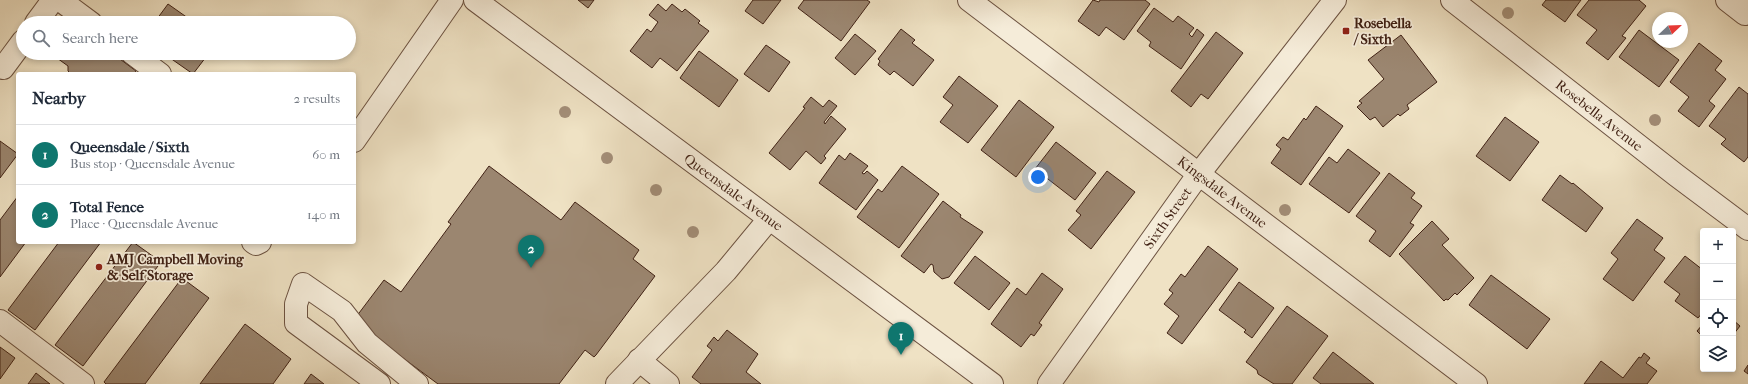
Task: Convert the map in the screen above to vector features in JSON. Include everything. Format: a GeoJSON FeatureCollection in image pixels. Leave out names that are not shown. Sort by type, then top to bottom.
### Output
{"type":"FeatureCollection","features":[{"type":"Feature","properties":{"kind":"street"},"geometry":{"type":"LineString","coordinates":[[41,16],[53,0]]}},
{"type":"Feature","properties":{"kind":"street"},"geometry":{"type":"LineString","coordinates":[[60,0],[82,16]]}},
{"type":"Feature","properties":{"kind":"street"},"geometry":{"type":"LineString","coordinates":[[356,138],[452,0]]}},
{"type":"Feature","properties":{"kind":"street","name":"Queensdale Avenue"},"geometry":{"type":"LineString","coordinates":[[475,0],[992,384]]}},
{"type":"Feature","properties":{"kind":"street","name":"Kingsdale Avenue"},"geometry":{"type":"LineString","coordinates":[[969,0],[1198,175],[1476,384]]}},
{"type":"Feature","properties":{"kind":"street","name":"Sixth Street"},"geometry":{"type":"LineString","coordinates":[[1049,384],[1198,175],[1335,0]]}},
{"type":"Feature","properties":{"kind":"street","name":"Rosebella Avenue"},"geometry":{"type":"LineString","coordinates":[[1452,0],[1676,175],[1748,229]]}},
{"type":"Feature","properties":{"kind":"street"},"geometry":{"type":"LineString","coordinates":[[1727,0],[1746,11]]}},
{"type":"Feature","properties":{"kind":"street"},"geometry":{"type":"LineString","coordinates":[[7,71],[16,54]]}},
{"type":"Feature","properties":{"kind":"street"},"geometry":{"type":"LineString","coordinates":[[141,60],[157,72]]}},
{"type":"Feature","properties":{"kind":"street"},"geometry":{"type":"LineString","coordinates":[[617,384],[726,271],[768,219]]}},
{"type":"Feature","properties":{"kind":"street"},"geometry":{"type":"LineString","coordinates":[[379,384],[296,323],[296,304],[303,284],[342,311],[367,343],[417,384]]}},
{"type":"Feature","properties":{"kind":"street"},"geometry":{"type":"LineString","coordinates":[[0,321],[83,384]]}},
{"type":"Feature","properties":{"kind":"street"},"geometry":{"type":"LineString","coordinates":[[639,360],[668,384]]}},
{"type":"Feature","properties":{"kind":"building"},"geometry":{"type":"Polygon","coordinates":[[[578,0],[594,0],[588,8],[578,0]]]}},
{"type":"Feature","properties":{"kind":"building"},"geometry":{"type":"Polygon","coordinates":[[[753,0],[781,0],[763,24],[745,11],[753,0]]]}},
{"type":"Feature","properties":{"kind":"building"},"geometry":{"type":"Polygon","coordinates":[[[804,0],[867,0],[870,2],[841,41],[798,8],[804,0]]]}},
{"type":"Feature","properties":{"kind":"building"},"geometry":{"type":"Polygon","coordinates":[[[1093,0],[1099,2],[1100,0],[1145,0],[1150,4],[1124,40],[1106,27],[1099,36],[1078,21],[1093,0]]]}},
{"type":"Feature","properties":{"kind":"building"},"geometry":{"type":"Polygon","coordinates":[[[1546,0],[1581,0],[1565,22],[1542,5],[1546,0]]]}},
{"type":"Feature","properties":{"kind":"building"},"geometry":{"type":"Polygon","coordinates":[[[1589,0],[1639,0],[1646,6],[1622,36],[1626,38],[1608,60],[1586,43],[1597,30],[1577,15],[1589,0]]]}},
{"type":"Feature","properties":{"kind":"building"},"geometry":{"type":"Polygon","coordinates":[[[168,4],[185,16],[159,16],[168,4]]]}},
{"type":"Feature","properties":{"kind":"building"},"geometry":{"type":"Polygon","coordinates":[[[658,4],[666,11],[672,4],[682,12],[685,9],[700,21],[698,23],[709,31],[677,71],[660,58],[652,68],[630,51],[647,29],[651,32],[658,22],[649,15],[658,4]]]}},
{"type":"Feature","properties":{"kind":"building"},"geometry":{"type":"Polygon","coordinates":[[[1154,8],[1173,22],[1178,16],[1194,28],[1189,34],[1192,37],[1197,29],[1204,35],[1181,69],[1149,46],[1151,42],[1137,31],[1154,8]]]}},
{"type":"Feature","properties":{"kind":"building"},"geometry":{"type":"Polygon","coordinates":[[[901,29],[915,40],[912,43],[934,60],[913,86],[894,71],[890,75],[878,65],[880,61],[878,59],[901,29]]]}},
{"type":"Feature","properties":{"kind":"building"},"geometry":{"type":"Polygon","coordinates":[[[1639,30],[1652,40],[1652,48],[1663,48],[1679,60],[1659,87],[1619,57],[1639,30]]]}},
{"type":"Feature","properties":{"kind":"building"},"geometry":{"type":"Polygon","coordinates":[[[1216,32],[1243,53],[1208,99],[1201,94],[1191,107],[1171,91],[1216,32]]]}},
{"type":"Feature","properties":{"kind":"building"},"geometry":{"type":"Polygon","coordinates":[[[855,34],[876,51],[855,75],[835,58],[855,34]]]}},
{"type":"Feature","properties":{"kind":"building"},"geometry":{"type":"Polygon","coordinates":[[[1401,35],[1437,82],[1407,105],[1409,109],[1400,116],[1398,114],[1383,127],[1375,117],[1370,120],[1357,107],[1362,103],[1359,101],[1384,79],[1368,60],[1401,35]]]}},
{"type":"Feature","properties":{"kind":"building"},"geometry":{"type":"Polygon","coordinates":[[[1699,43],[1722,61],[1715,70],[1726,79],[1709,101],[1715,106],[1699,127],[1678,111],[1689,97],[1670,82],[1699,43]]]}},
{"type":"Feature","properties":{"kind":"building"},"geometry":{"type":"Polygon","coordinates":[[[766,45],[790,62],[769,92],[744,74],[766,45]]]}},
{"type":"Feature","properties":{"kind":"building"},"geometry":{"type":"Polygon","coordinates":[[[699,51],[738,80],[719,107],[680,78],[699,51]]]}},
{"type":"Feature","properties":{"kind":"building"},"geometry":{"type":"Polygon","coordinates":[[[60,60],[121,60],[136,71],[69,72],[68,66],[60,60]]]}},
{"type":"Feature","properties":{"kind":"building"},"geometry":{"type":"Polygon","coordinates":[[[173,60],[204,60],[195,72],[190,72],[173,60]]]}},
{"type":"Feature","properties":{"kind":"building"},"geometry":{"type":"Polygon","coordinates":[[[959,76],[998,106],[968,143],[940,122],[953,105],[943,97],[959,76]]]}},
{"type":"Feature","properties":{"kind":"building"},"geometry":{"type":"Polygon","coordinates":[[[1739,87],[1748,94],[1748,157],[1744,162],[1721,144],[1726,139],[1709,126],[1739,87]]]}},
{"type":"Feature","properties":{"kind":"building"},"geometry":{"type":"Polygon","coordinates":[[[811,97],[823,107],[829,100],[837,106],[824,122],[825,124],[831,116],[846,129],[824,156],[826,158],[821,164],[806,151],[790,170],[769,153],[805,108],[803,107],[811,97]]]}},
{"type":"Feature","properties":{"kind":"building"},"geometry":{"type":"Polygon","coordinates":[[[1019,100],[1054,127],[1016,177],[981,150],[1019,100]]]}},
{"type":"Feature","properties":{"kind":"building"},"geometry":{"type":"Polygon","coordinates":[[[1316,106],[1343,126],[1301,185],[1271,163],[1281,149],[1276,145],[1283,137],[1288,140],[1304,118],[1306,120],[1316,106]]]}},
{"type":"Feature","properties":{"kind":"building"},"geometry":{"type":"Polygon","coordinates":[[[1505,117],[1539,142],[1510,181],[1476,156],[1505,117]]]}},
{"type":"Feature","properties":{"kind":"building"},"geometry":{"type":"Polygon","coordinates":[[[0,141],[16,153],[16,157],[0,178],[0,141]]]}},
{"type":"Feature","properties":{"kind":"building"},"geometry":{"type":"Polygon","coordinates":[[[1056,142],[1096,173],[1075,200],[1035,169],[1056,142]]]}},
{"type":"Feature","properties":{"kind":"building"},"geometry":{"type":"Polygon","coordinates":[[[1348,149],[1380,173],[1349,213],[1309,184],[1329,157],[1337,163],[1348,149]]]}},
{"type":"Feature","properties":{"kind":"building"},"geometry":{"type":"Polygon","coordinates":[[[850,153],[868,166],[862,173],[864,174],[867,171],[878,180],[856,210],[819,183],[839,155],[845,160],[850,153]]]}},
{"type":"Feature","properties":{"kind":"building"},"geometry":{"type":"Polygon","coordinates":[[[489,166],[561,220],[575,202],[639,250],[633,259],[655,276],[596,355],[594,357],[585,350],[559,384],[438,384],[353,321],[384,280],[401,292],[451,224],[448,222],[489,166]]]}},
{"type":"Feature","properties":{"kind":"building"},"geometry":{"type":"Polygon","coordinates":[[[902,166],[939,194],[899,248],[857,217],[878,189],[882,192],[902,166]]]}},
{"type":"Feature","properties":{"kind":"building"},"geometry":{"type":"Polygon","coordinates":[[[1107,171],[1135,192],[1091,249],[1068,230],[1081,215],[1076,211],[1107,171]]]}},
{"type":"Feature","properties":{"kind":"building"},"geometry":{"type":"Polygon","coordinates":[[[1389,173],[1415,193],[1411,198],[1422,206],[1410,223],[1414,225],[1390,257],[1369,241],[1376,231],[1356,216],[1389,173]]]}},
{"type":"Feature","properties":{"kind":"building"},"geometry":{"type":"Polygon","coordinates":[[[1560,175],[1572,184],[1573,183],[1603,208],[1586,232],[1542,200],[1560,175]]]}},
{"type":"Feature","properties":{"kind":"building"},"geometry":{"type":"Polygon","coordinates":[[[16,199],[16,244],[25,244],[0,277],[0,220],[16,199]]]}},
{"type":"Feature","properties":{"kind":"building"},"geometry":{"type":"Polygon","coordinates":[[[943,201],[961,215],[960,217],[983,232],[949,277],[942,279],[934,272],[933,265],[931,264],[924,273],[901,256],[943,201]]]}},
{"type":"Feature","properties":{"kind":"building"},"geometry":{"type":"Polygon","coordinates":[[[1637,219],[1663,238],[1654,250],[1665,258],[1633,301],[1603,279],[1618,259],[1611,253],[1637,219]]]}},
{"type":"Feature","properties":{"kind":"building"},"geometry":{"type":"Polygon","coordinates":[[[1432,221],[1449,239],[1442,245],[1474,278],[1457,295],[1455,293],[1448,300],[1446,299],[1444,301],[1399,254],[1432,221]]]}},
{"type":"Feature","properties":{"kind":"building"},"geometry":{"type":"Polygon","coordinates":[[[58,244],[100,244],[35,330],[8,310],[58,244]]]}},
{"type":"Feature","properties":{"kind":"building"},"geometry":{"type":"Polygon","coordinates":[[[131,244],[136,244],[161,262],[83,366],[55,345],[131,244]]]}},
{"type":"Feature","properties":{"kind":"building"},"geometry":{"type":"Polygon","coordinates":[[[1208,246],[1238,269],[1182,344],[1167,333],[1179,316],[1164,304],[1173,293],[1169,290],[1181,274],[1185,277],[1208,246]]]}},
{"type":"Feature","properties":{"kind":"building"},"geometry":{"type":"Polygon","coordinates":[[[975,256],[1010,283],[989,310],[954,283],[975,256]]]}},
{"type":"Feature","properties":{"kind":"building"},"geometry":{"type":"Polygon","coordinates":[[[1685,256],[1700,268],[1700,316],[1698,318],[1675,301],[1680,294],[1664,282],[1685,256]]]}},
{"type":"Feature","properties":{"kind":"building"},"geometry":{"type":"Polygon","coordinates":[[[1042,273],[1063,289],[1039,323],[1042,325],[1034,336],[1031,334],[1021,347],[991,324],[1017,288],[1026,295],[1042,273]]]}},
{"type":"Feature","properties":{"kind":"building"},"geometry":{"type":"Polygon","coordinates":[[[1491,275],[1550,319],[1527,349],[1469,305],[1491,275]]]}},
{"type":"Feature","properties":{"kind":"building"},"geometry":{"type":"Polygon","coordinates":[[[182,278],[209,298],[145,384],[106,384],[104,382],[182,278]]]}},
{"type":"Feature","properties":{"kind":"building"},"geometry":{"type":"Polygon","coordinates":[[[1239,282],[1274,308],[1252,338],[1244,332],[1246,330],[1219,310],[1239,282]]]}},
{"type":"Feature","properties":{"kind":"building"},"geometry":{"type":"Polygon","coordinates":[[[1287,306],[1328,336],[1292,384],[1274,384],[1258,374],[1257,370],[1246,362],[1287,306]]]}},
{"type":"Feature","properties":{"kind":"building"},"geometry":{"type":"Polygon","coordinates":[[[1736,323],[1740,326],[1736,331],[1736,323]]]}},
{"type":"Feature","properties":{"kind":"building"},"geometry":{"type":"Polygon","coordinates":[[[245,324],[291,359],[273,384],[200,384],[245,324]]]}},
{"type":"Feature","properties":{"kind":"building"},"geometry":{"type":"Polygon","coordinates":[[[727,330],[758,354],[746,372],[761,384],[701,384],[692,377],[712,350],[707,346],[714,337],[718,341],[727,330]]]}},
{"type":"Feature","properties":{"kind":"building"},"geometry":{"type":"Polygon","coordinates":[[[0,347],[15,358],[0,379],[0,347]]]}},
{"type":"Feature","properties":{"kind":"building"},"geometry":{"type":"Polygon","coordinates":[[[1333,352],[1374,384],[1321,384],[1313,378],[1333,352]]]}},
{"type":"Feature","properties":{"kind":"building"},"geometry":{"type":"Polygon","coordinates":[[[1644,353],[1650,358],[1646,363],[1657,371],[1647,384],[1584,384],[1601,361],[1623,378],[1639,357],[1641,358],[1644,353]]]}},
{"type":"Feature","properties":{"kind":"building"},"geometry":{"type":"Polygon","coordinates":[[[1748,365],[1748,374],[1744,371],[1748,365]]]}},
{"type":"Feature","properties":{"kind":"building"},"geometry":{"type":"Polygon","coordinates":[[[36,373],[50,384],[28,384],[36,373]]]}},
{"type":"Feature","properties":{"kind":"building"},"geometry":{"type":"Polygon","coordinates":[[[311,374],[324,384],[304,384],[311,374]]]}},
{"type":"Feature","properties":{"kind":"place","name":"Rosebella / Sixth"},"geometry":{"type":"Point","coordinates":[1346,31]}},
{"type":"Feature","properties":{"kind":"place","name":"AMJ Campbell Moving & Self Storage"},"geometry":{"type":"Point","coordinates":[99,267]}},
{"type":"Feature","properties":{"kind":"place","name":"Total Fence"},"geometry":{"type":"Point","coordinates":[531,268]}},
{"type":"Feature","properties":{"kind":"place","name":"Queensdale / Sixth"},"geometry":{"type":"Point","coordinates":[901,355]}}]}
